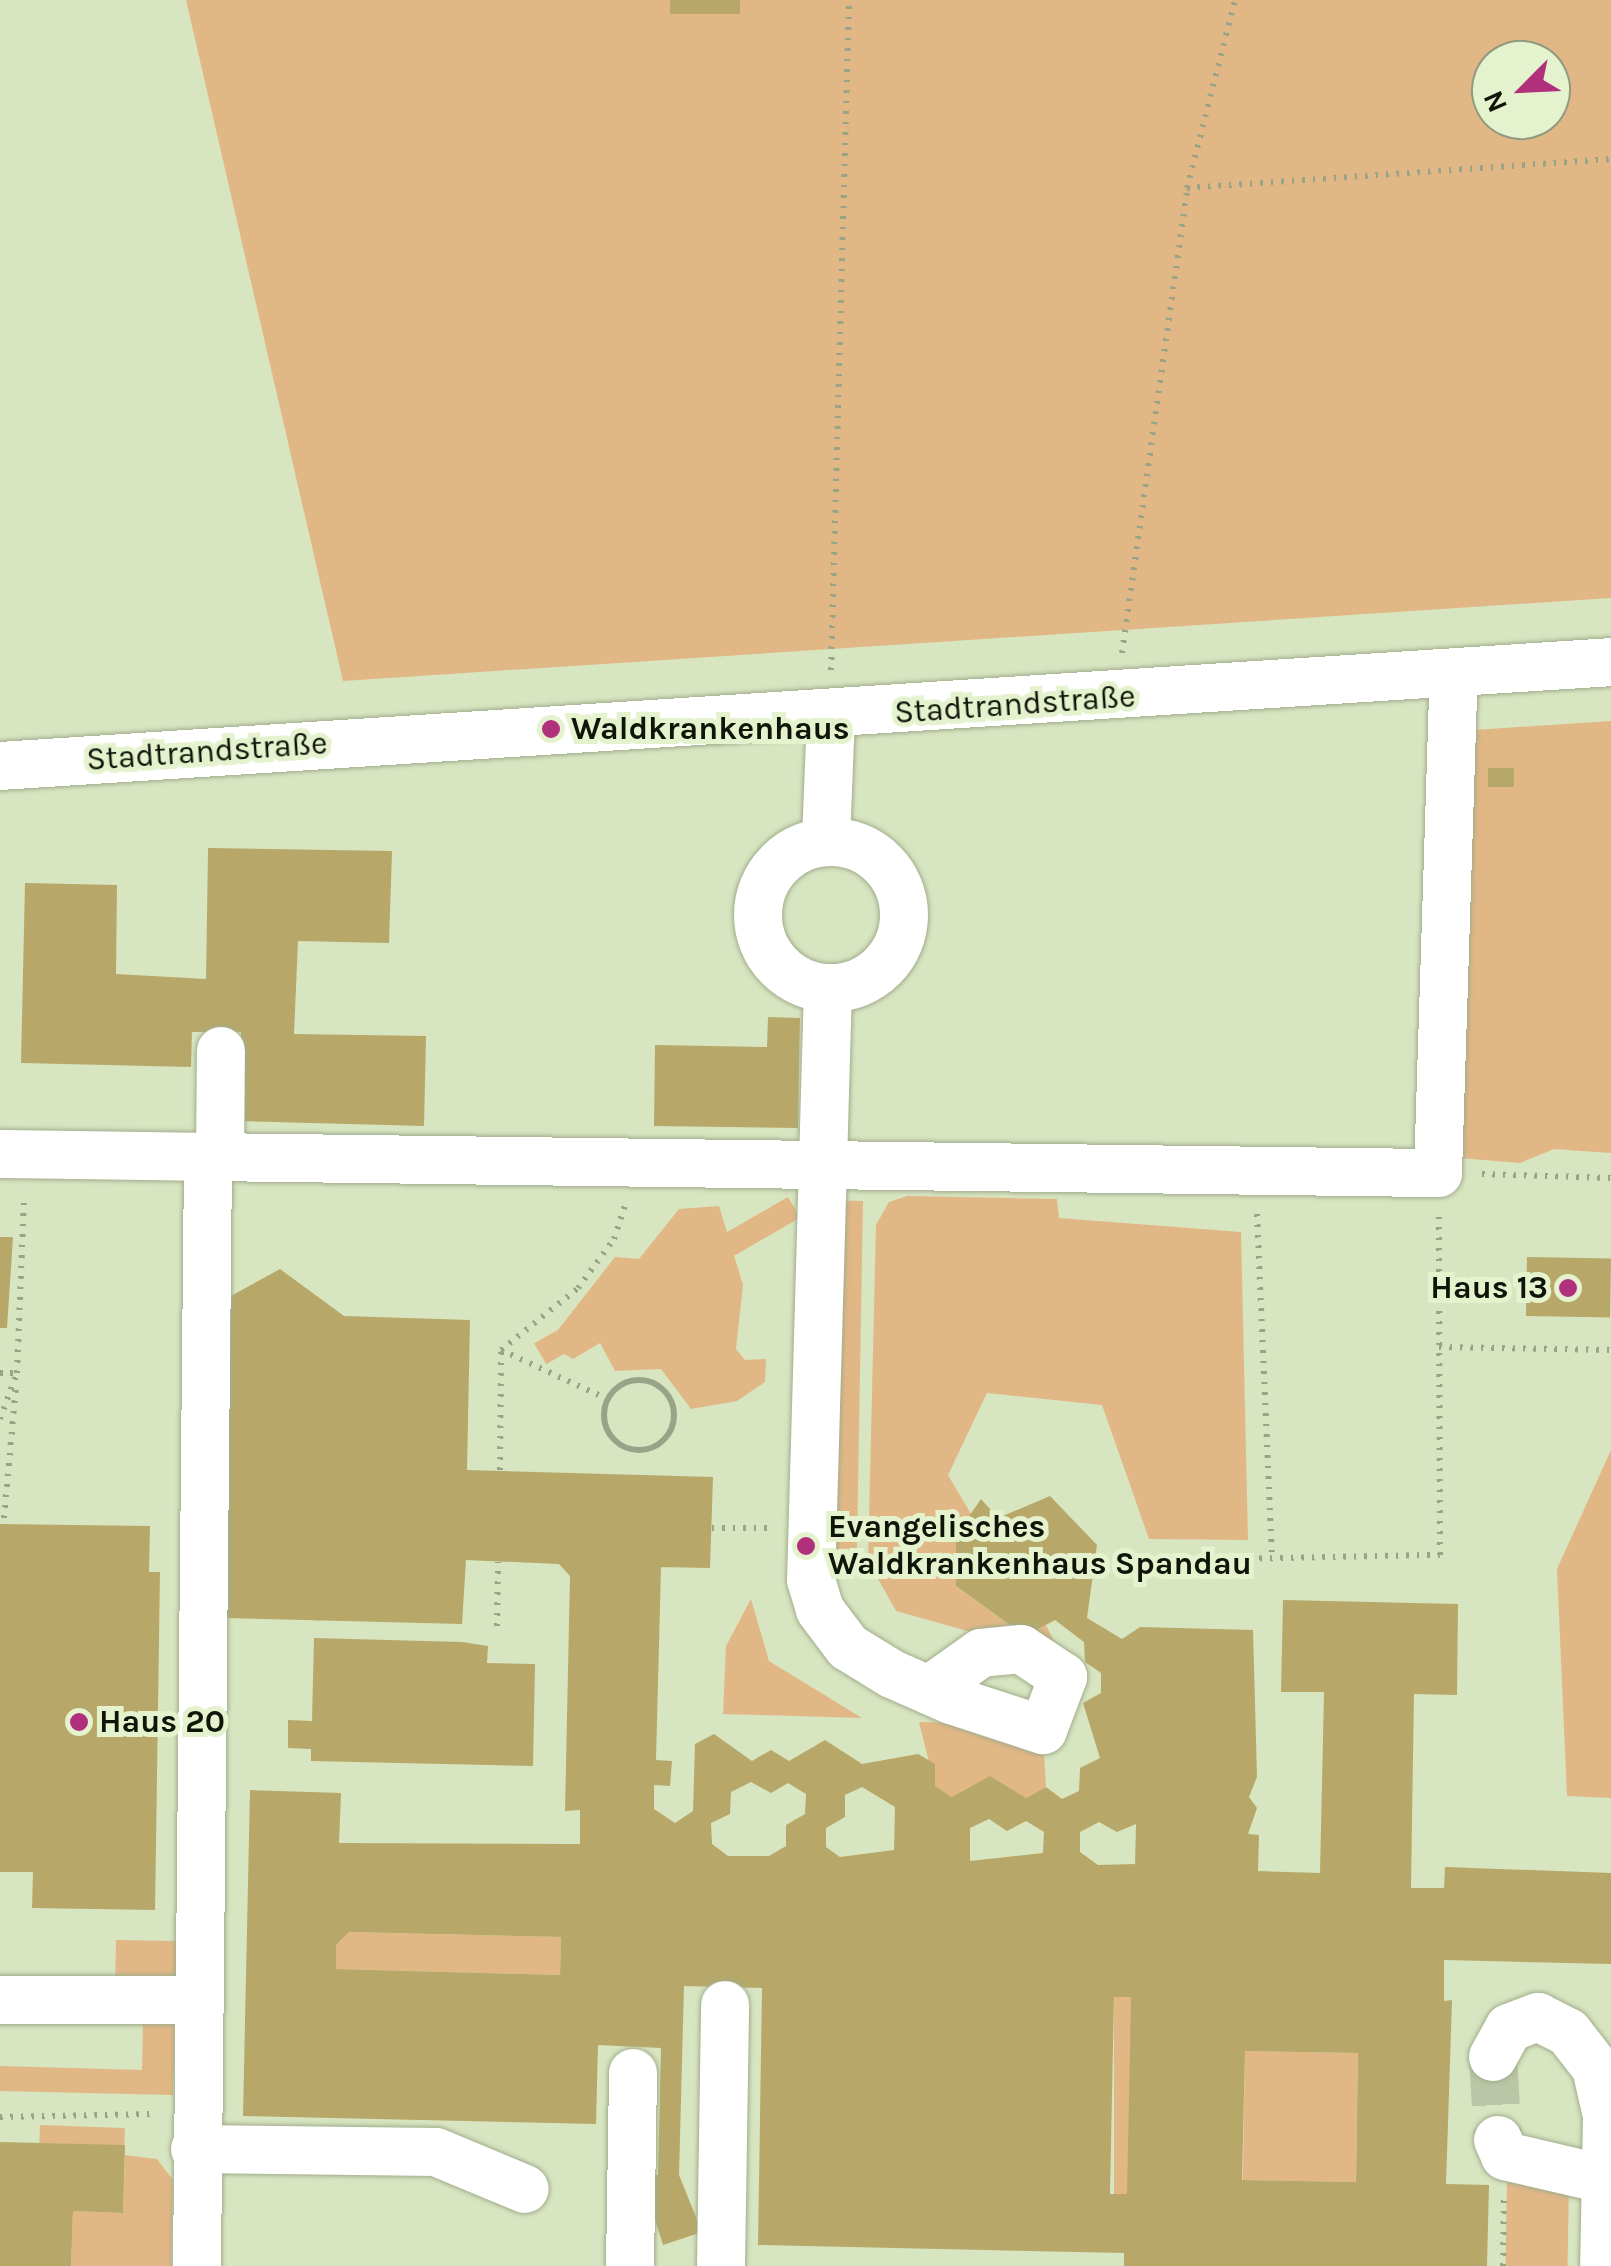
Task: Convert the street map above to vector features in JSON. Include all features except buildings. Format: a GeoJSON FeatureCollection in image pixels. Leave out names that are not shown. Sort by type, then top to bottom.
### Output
{"type":"FeatureCollection","features":[{"type":"Feature","properties":{"kind":"street","name":"Stadtrandstraße"},"geometry":{"type":"LineString","coordinates":[[0,766],[1116,698],[1611,662]]}},
{"type":"Feature","properties":{"kind":"street"},"geometry":{"type":"LineString","coordinates":[[13,1154],[1438,1173],[1454,674]]}},
{"type":"Feature","properties":{"kind":"street"},"geometry":{"type":"LineString","coordinates":[[826,840],[831,716]]}},
{"type":"Feature","properties":{"kind":"street"},"geometry":{"type":"LineString","coordinates":[[826,840],[884,865],[904,909],[882,965],[828,988],[784,971],[759,931],[758,908],[776,865],[826,840]]}},
{"type":"Feature","properties":{"kind":"street"},"geometry":{"type":"LineString","coordinates":[[828,988],[827,1166],[814,1528],[820,1610],[848,1648],[929,1690]]}},
{"type":"Feature","properties":{"kind":"street"},"geometry":{"type":"LineString","coordinates":[[198,2266],[198,2000],[214,1157],[221,1051]]}},
{"type":"Feature","properties":{"kind":"street"},"geometry":{"type":"LineString","coordinates":[[0,2000],[198,2000]]}},
{"type":"Feature","properties":{"kind":"street"},"geometry":{"type":"LineString","coordinates":[[721,2266],[725,2005]]}},
{"type":"Feature","properties":{"kind":"street"},"geometry":{"type":"LineString","coordinates":[[1494,2057],[1509,2028],[1538,2018],[1568,2032],[1596,2068],[1608,2180],[1604,2266]]}},
{"type":"Feature","properties":{"kind":"street"},"geometry":{"type":"LineString","coordinates":[[630,2266],[633,2073]]}},
{"type":"Feature","properties":{"kind":"street"},"geometry":{"type":"LineString","coordinates":[[196,2132],[436,2152],[525,2190]]}},
{"type":"Feature","properties":{"kind":"street"},"geometry":{"type":"LineString","coordinates":[[1501,2148],[1608,2180]]}},
{"type":"Feature","properties":{"kind":"path"},"geometry":{"type":"LineString","coordinates":[[1116,698],[1187,188],[1235,0]]}},
{"type":"Feature","properties":{"kind":"path"},"geometry":{"type":"LineString","coordinates":[[831,716],[849,2]]}},
{"type":"Feature","properties":{"kind":"path"},"geometry":{"type":"LineString","coordinates":[[1187,188],[1611,159]]}},
{"type":"Feature","properties":{"kind":"path"},"geometry":{"type":"LineString","coordinates":[[4,1518],[17,1373],[13,1154]]}},
{"type":"Feature","properties":{"kind":"path"},"geometry":{"type":"LineString","coordinates":[[500,1470],[502,1350],[578,1288],[614,1240],[638,1163]]}},
{"type":"Feature","properties":{"kind":"path"},"geometry":{"type":"LineString","coordinates":[[1255,1171],[1272,1557]]}},
{"type":"Feature","properties":{"kind":"path"},"geometry":{"type":"LineString","coordinates":[[1144,1561],[1440,1555],[1438,1173],[1611,1178]]}},
{"type":"Feature","properties":{"kind":"path"},"geometry":{"type":"LineString","coordinates":[[1439,1347],[1611,1350]]}},
{"type":"Feature","properties":{"kind":"path"},"geometry":{"type":"LineString","coordinates":[[502,1350],[607,1400]]}},
{"type":"Feature","properties":{"kind":"path"},"geometry":{"type":"LineString","coordinates":[[0,1373],[17,1373]]}},
{"type":"Feature","properties":{"kind":"path"},"geometry":{"type":"LineString","coordinates":[[0,1419],[17,1373]]}},
{"type":"Feature","properties":{"kind":"path"},"geometry":{"type":"LineString","coordinates":[[634,1380],[660,1386],[674,1410],[667,1437],[644,1450],[617,1444],[604,1420],[607,1400],[634,1380]]}},
{"type":"Feature","properties":{"kind":"path"},"geometry":{"type":"LineString","coordinates":[[712,1528],[814,1528]]}},
{"type":"Feature","properties":{"kind":"path"},"geometry":{"type":"LineString","coordinates":[[497,1626],[498,1562]]}},
{"type":"Feature","properties":{"kind":"path"},"geometry":{"type":"LineString","coordinates":[[0,2117],[196,2132]]}},
{"type":"Feature","properties":{"kind":"path"},"geometry":{"type":"LineString","coordinates":[[1501,2148],[1502,2266]]}},
{"type":"Feature","properties":{"kind":"shaded area"},"geometry":{"type":"Polygon","coordinates":[[[186,0],[1611,0],[1611,598],[343,681],[186,0]]]}},
{"type":"Feature","properties":{"kind":"shaded area"},"geometry":{"type":"Polygon","coordinates":[[[1611,721],[1611,1153],[1554,1149],[1520,1163],[1447,1157],[1459,731],[1611,721]]]}},
{"type":"Feature","properties":{"kind":"shaded area"},"geometry":{"type":"Polygon","coordinates":[[[907,1196],[1057,1199],[1059,1218],[1241,1232],[1248,1540],[1149,1539],[1102,1405],[987,1393],[948,1475],[971,1514],[956,1535],[956,1586],[1024,1636],[1046,1625],[1054,1641],[1007,1642],[896,1611],[868,1561],[876,1225],[889,1202],[907,1196]]]}},
{"type":"Feature","properties":{"kind":"shaded area"},"geometry":{"type":"Polygon","coordinates":[[[788,1197],[800,1218],[546,1364],[534,1344],[788,1197]]]}},
{"type":"Feature","properties":{"kind":"shaded area"},"geometry":{"type":"Polygon","coordinates":[[[839,1201],[863,1201],[857,1549],[833,1549],[839,1201]]]}},
{"type":"Feature","properties":{"kind":"shaded area"},"geometry":{"type":"Polygon","coordinates":[[[719,1206],[743,1285],[736,1349],[745,1360],[766,1359],[765,1382],[737,1401],[691,1409],[661,1369],[615,1371],[600,1343],[573,1359],[556,1349],[558,1330],[615,1257],[639,1259],[679,1209],[719,1206]]]}},
{"type":"Feature","properties":{"kind":"shaded area"},"geometry":{"type":"Polygon","coordinates":[[[1611,1450],[1611,1798],[1567,1796],[1557,1569],[1611,1450]]]}},
{"type":"Feature","properties":{"kind":"shaded area"},"geometry":{"type":"Polygon","coordinates":[[[751,1599],[769,1661],[862,1718],[723,1714],[726,1646],[751,1599]]]}},
{"type":"Feature","properties":{"kind":"shaded area"},"geometry":{"type":"Polygon","coordinates":[[[919,1722],[1007,1724],[1044,1752],[1046,1787],[1026,1798],[952,1797],[935,1786],[919,1722]]]}},
{"type":"Feature","properties":{"kind":"shaded area"},"geometry":{"type":"Polygon","coordinates":[[[349,1932],[561,1937],[560,1975],[336,1969],[336,1945],[349,1932]]]}},
{"type":"Feature","properties":{"kind":"shaded area"},"geometry":{"type":"Polygon","coordinates":[[[116,1940],[177,1941],[176,1979],[115,1978],[116,1940]]]}},
{"type":"Feature","properties":{"kind":"shaded area"},"geometry":{"type":"Polygon","coordinates":[[[1114,1997],[1131,1997],[1131,2194],[1114,2194],[1114,1997]]]}},
{"type":"Feature","properties":{"kind":"shaded area"},"geometry":{"type":"Polygon","coordinates":[[[143,2020],[175,2021],[173,2095],[0,2091],[0,2066],[142,2070],[143,2020]]]}},
{"type":"Feature","properties":{"kind":"shaded area"},"geometry":{"type":"Polygon","coordinates":[[[1245,2051],[1358,2053],[1356,2182],[1243,2180],[1245,2051]]]}},
{"type":"Feature","properties":{"kind":"shaded area"},"geometry":{"type":"Polygon","coordinates":[[[40,2125],[125,2128],[124,2146],[39,2143],[40,2125]]]}},
{"type":"Feature","properties":{"kind":"shaded area"},"geometry":{"type":"Polygon","coordinates":[[[125,2155],[157,2159],[173,2180],[171,2266],[71,2266],[73,2211],[123,2213],[125,2155]]]}},
{"type":"Feature","properties":{"kind":"shaded area"},"geometry":{"type":"Polygon","coordinates":[[[1507,2182],[1569,2183],[1568,2266],[1506,2266],[1507,2182]]]}},
{"type":"Feature","properties":{"kind":"tunnel"},"geometry":{"type":"LineString","coordinates":[[1493,2057],[1498,2140]]}},
{"type":"Feature","properties":{"kind":"place","name":"Waldkrankenhaus"},"geometry":{"type":"Point","coordinates":[551,729]}},
{"type":"Feature","properties":{"kind":"place","name":"Haus 13"},"geometry":{"type":"Point","coordinates":[1568,1288]}},
{"type":"Feature","properties":{"kind":"place","name":"Evangelisches Waldkrankenhaus Spandau"},"geometry":{"type":"Point","coordinates":[806,1546]}},
{"type":"Feature","properties":{"kind":"place","name":"Haus 20"},"geometry":{"type":"Point","coordinates":[79,1722]}}]}
